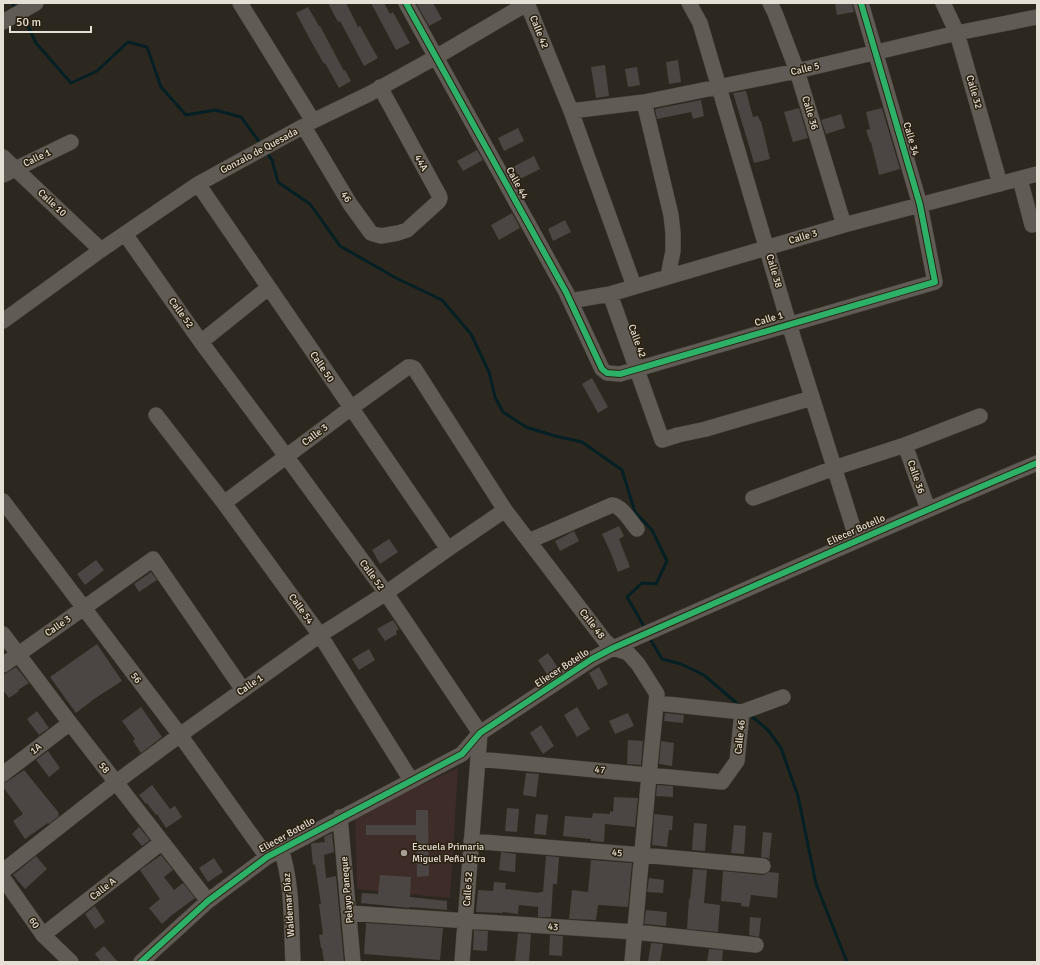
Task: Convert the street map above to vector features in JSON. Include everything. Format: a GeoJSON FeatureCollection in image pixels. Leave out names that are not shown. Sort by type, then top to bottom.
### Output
{"type":"FeatureCollection","features":[{"type":"Feature","properties":{"kind":"street"},"geometry":{"type":"LineString","coordinates":[[3,22],[36,3]]}},
{"type":"Feature","properties":{"kind":"street","name":"46"},"geometry":{"type":"LineString","coordinates":[[240,3],[308,124],[350,204],[371,233],[381,236],[407,230]]}},
{"type":"Feature","properties":{"kind":"street","name":"Calle 44"},"geometry":{"type":"LineString","coordinates":[[406,3],[570,301],[602,369],[608,373]]}},
{"type":"Feature","properties":{"kind":"street","name":"Gonzalo de Quesada"},"geometry":{"type":"LineString","coordinates":[[3,321],[101,250],[198,184],[436,57],[528,3]]}},
{"type":"Feature","properties":{"kind":"street","name":"Calle 42"},"geometry":{"type":"LineString","coordinates":[[528,3],[571,111],[634,286]]}},
{"type":"Feature","properties":{"kind":"street","name":"Calle 38"},"geometry":{"type":"LineString","coordinates":[[689,3],[700,23],[789,324],[857,540]]}},
{"type":"Feature","properties":{"kind":"street","name":"Calle 36"},"geometry":{"type":"LineString","coordinates":[[770,3],[797,71],[844,225]]}},
{"type":"Feature","properties":{"kind":"street","name":"Calle 34"},"geometry":{"type":"LineString","coordinates":[[861,3],[920,205],[935,282]]}},
{"type":"Feature","properties":{"kind":"street","name":"Calle 32"},"geometry":{"type":"LineString","coordinates":[[943,3],[957,33],[1000,184]]}},
{"type":"Feature","properties":{"kind":"street","name":"Calle 5"},"geometry":{"type":"LineString","coordinates":[[571,111],[644,102],[797,71],[957,33],[1037,18]]}},
{"type":"Feature","properties":{"kind":"street","name":"44A"},"geometry":{"type":"LineString","coordinates":[[380,87],[440,198],[439,201],[407,230]]}},
{"type":"Feature","properties":{"kind":"street"},"geometry":{"type":"LineString","coordinates":[[644,102],[673,233],[673,251],[668,276]]}},
{"type":"Feature","properties":{"kind":"street","name":"Calle 1"},"geometry":{"type":"LineString","coordinates":[[9,172],[71,142]]}},
{"type":"Feature","properties":{"kind":"street","name":"Calle 10"},"geometry":{"type":"LineString","coordinates":[[3,157],[9,172],[101,250]]}},
{"type":"Feature","properties":{"kind":"street","name":"Calle 3"},"geometry":{"type":"LineString","coordinates":[[570,301],[610,294],[844,225],[1037,174]]}},
{"type":"Feature","properties":{"kind":"street"},"geometry":{"type":"LineString","coordinates":[[1020,179],[1032,225],[1037,224]]}},
{"type":"Feature","properties":{"kind":"street","name":"Calle 50"},"geometry":{"type":"LineString","coordinates":[[198,184],[448,549]]}},
{"type":"Feature","properties":{"kind":"street","name":"Calle 52"},"geometry":{"type":"LineString","coordinates":[[125,234],[201,342],[386,593],[480,733],[462,962]]}},
{"type":"Feature","properties":{"kind":"street","name":"Calle 1"},"geometry":{"type":"LineString","coordinates":[[608,373],[620,374],[935,282]]}},
{"type":"Feature","properties":{"kind":"street"},"geometry":{"type":"LineString","coordinates":[[201,342],[268,288]]}},
{"type":"Feature","properties":{"kind":"street","name":"Calle 42"},"geometry":{"type":"LineString","coordinates":[[610,294],[662,440],[706,429],[812,398]]}},
{"type":"Feature","properties":{"kind":"street","name":"Calle 3"},"geometry":{"type":"LineString","coordinates":[[224,503],[408,367]]}},
{"type":"Feature","properties":{"kind":"street","name":"Calle 48"},"geometry":{"type":"LineString","coordinates":[[408,367],[414,368],[505,510],[605,641],[613,648],[628,653],[638,664],[657,694],[632,962]]}},
{"type":"Feature","properties":{"kind":"street","name":"Calle 54"},"geometry":{"type":"LineString","coordinates":[[156,415],[224,503],[320,635],[411,780]]}},
{"type":"Feature","properties":{"kind":"street"},"geometry":{"type":"LineString","coordinates":[[753,498],[834,468],[905,445],[980,416]]}},
{"type":"Feature","properties":{"kind":"street","name":"Calle 36"},"geometry":{"type":"LineString","coordinates":[[905,445],[928,509]]}},
{"type":"Feature","properties":{"kind":"street","name":"Eliecer Botello"},"geometry":{"type":"LineString","coordinates":[[141,962],[208,901],[267,857],[281,848],[462,754],[480,733],[592,659],[613,648],[857,540],[1037,463]]}},
{"type":"Feature","properties":{"kind":"street","name":"56"},"geometry":{"type":"LineString","coordinates":[[3,501],[180,735],[267,857]]}},
{"type":"Feature","properties":{"kind":"street"},"geometry":{"type":"LineString","coordinates":[[529,541],[612,505],[615,505],[621,510],[638,529]]}},
{"type":"Feature","properties":{"kind":"street","name":"Calle 1"},"geometry":{"type":"LineString","coordinates":[[3,871],[115,783],[180,735],[320,635],[386,593],[505,510]]}},
{"type":"Feature","properties":{"kind":"street","name":"Calle 3"},"geometry":{"type":"LineString","coordinates":[[3,665],[153,559],[243,690]]}},
{"type":"Feature","properties":{"kind":"street","name":"58"},"geometry":{"type":"LineString","coordinates":[[3,634],[115,783],[208,901]]}},
{"type":"Feature","properties":{"kind":"street"},"geometry":{"type":"LineString","coordinates":[[657,703],[742,712],[783,697]]}},
{"type":"Feature","properties":{"kind":"street","name":"Calle 46"},"geometry":{"type":"LineString","coordinates":[[722,782],[737,761],[742,712]]}},
{"type":"Feature","properties":{"kind":"street","name":"1A"},"geometry":{"type":"LineString","coordinates":[[3,774],[70,723]]}},
{"type":"Feature","properties":{"kind":"street","name":"47"},"geometry":{"type":"LineString","coordinates":[[478,759],[722,782]]}},
{"type":"Feature","properties":{"kind":"street","name":"Pelayo Paneque"},"geometry":{"type":"LineString","coordinates":[[340,817],[353,962]]}},
{"type":"Feature","properties":{"kind":"street","name":"Calle A"},"geometry":{"type":"LineString","coordinates":[[43,936],[162,842]]}},
{"type":"Feature","properties":{"kind":"street","name":"45"},"geometry":{"type":"LineString","coordinates":[[472,842],[763,866]]}},
{"type":"Feature","properties":{"kind":"street","name":"Waldemar Díaz"},"geometry":{"type":"LineString","coordinates":[[281,848],[288,878],[291,908],[293,962]]}},
{"type":"Feature","properties":{"kind":"street","name":"60"},"geometry":{"type":"LineString","coordinates":[[3,878],[43,936],[71,962]]}},
{"type":"Feature","properties":{"kind":"street","name":"43"},"geometry":{"type":"LineString","coordinates":[[349,913],[635,932],[756,945]]}},
{"type":"Feature","properties":{"kind":"shaded area","name":"Escuela Primaria Miguel Peña Utra"},"geometry":{"type":"Polygon","coordinates":[[[458,768],[450,898],[357,889],[355,816],[458,768]]]}},
{"type":"Feature","properties":{"kind":"building"},"geometry":{"type":"Polygon","coordinates":[[[328,3],[346,3],[358,27],[360,26],[378,58],[364,66],[340,21],[338,22],[328,3]]]}},
{"type":"Feature","properties":{"kind":"building"},"geometry":{"type":"Polygon","coordinates":[[[371,3],[384,3],[390,14],[393,12],[410,43],[396,50],[371,3]]]}},
{"type":"Feature","properties":{"kind":"building"},"geometry":{"type":"Polygon","coordinates":[[[416,3],[433,3],[442,19],[429,26],[416,3]]]}},
{"type":"Feature","properties":{"kind":"building"},"geometry":{"type":"Polygon","coordinates":[[[852,3],[854,12],[837,15],[835,4],[852,3]]]}},
{"type":"Feature","properties":{"kind":"building"},"geometry":{"type":"Polygon","coordinates":[[[308,7],[351,81],[339,88],[296,13],[308,7]]]}},
{"type":"Feature","properties":{"kind":"building"},"geometry":{"type":"Polygon","coordinates":[[[678,60],[681,82],[669,84],[666,62],[678,60]]]}},
{"type":"Feature","properties":{"kind":"building"},"geometry":{"type":"Polygon","coordinates":[[[605,65],[609,96],[596,98],[591,67],[605,65]]]}},
{"type":"Feature","properties":{"kind":"building"},"geometry":{"type":"Polygon","coordinates":[[[637,67],[640,85],[628,87],[625,69],[637,67]]]}},
{"type":"Feature","properties":{"kind":"building"},"geometry":{"type":"Polygon","coordinates":[[[746,91],[753,117],[758,116],[761,121],[770,159],[754,163],[733,93],[746,91]]]}},
{"type":"Feature","properties":{"kind":"building"},"geometry":{"type":"Polygon","coordinates":[[[701,100],[704,116],[693,119],[691,112],[657,119],[655,109],[701,100]]]}},
{"type":"Feature","properties":{"kind":"building"},"geometry":{"type":"Polygon","coordinates":[[[799,108],[808,138],[793,142],[784,112],[799,108]]]}},
{"type":"Feature","properties":{"kind":"building"},"geometry":{"type":"Polygon","coordinates":[[[882,108],[900,169],[879,175],[871,142],[866,130],[870,129],[866,112],[882,108]]]}},
{"type":"Feature","properties":{"kind":"building"},"geometry":{"type":"Polygon","coordinates":[[[841,114],[845,128],[826,134],[821,120],[841,114]]]}},
{"type":"Feature","properties":{"kind":"building"},"geometry":{"type":"Polygon","coordinates":[[[518,128],[524,141],[504,151],[498,138],[518,128]]]}},
{"type":"Feature","properties":{"kind":"building"},"geometry":{"type":"Polygon","coordinates":[[[477,150],[483,160],[463,171],[457,161],[477,150]]]}},
{"type":"Feature","properties":{"kind":"building"},"geometry":{"type":"Polygon","coordinates":[[[534,156],[540,169],[520,179],[513,167],[534,156]]]}},
{"type":"Feature","properties":{"kind":"building"},"geometry":{"type":"Polygon","coordinates":[[[512,213],[520,228],[499,240],[491,225],[512,213]]]}},
{"type":"Feature","properties":{"kind":"building"},"geometry":{"type":"Polygon","coordinates":[[[565,220],[571,232],[553,241],[548,229],[565,220]]]}},
{"type":"Feature","properties":{"kind":"building"},"geometry":{"type":"Polygon","coordinates":[[[592,378],[608,407],[598,413],[582,384],[592,378]]]}},
{"type":"Feature","properties":{"kind":"building"},"geometry":{"type":"Polygon","coordinates":[[[619,526],[624,536],[619,539],[630,567],[618,572],[602,534],[619,526]]]}},
{"type":"Feature","properties":{"kind":"building"},"geometry":{"type":"Polygon","coordinates":[[[574,531],[579,541],[560,551],[555,541],[574,531]]]}},
{"type":"Feature","properties":{"kind":"building"},"geometry":{"type":"Polygon","coordinates":[[[389,539],[398,552],[380,564],[372,550],[389,539]]]}},
{"type":"Feature","properties":{"kind":"building"},"geometry":{"type":"Polygon","coordinates":[[[96,560],[104,570],[85,585],[77,574],[96,560]]]}},
{"type":"Feature","properties":{"kind":"building"},"geometry":{"type":"Polygon","coordinates":[[[151,572],[157,580],[139,592],[134,584],[151,572]]]}},
{"type":"Feature","properties":{"kind":"building"},"geometry":{"type":"Polygon","coordinates":[[[393,620],[399,629],[396,631],[397,634],[385,641],[377,629],[393,620]]]}},
{"type":"Feature","properties":{"kind":"building"},"geometry":{"type":"Polygon","coordinates":[[[97,644],[122,681],[94,699],[76,713],[50,677],[97,644]]]}},
{"type":"Feature","properties":{"kind":"building"},"geometry":{"type":"Polygon","coordinates":[[[369,649],[375,660],[359,670],[352,659],[369,649]]]}},
{"type":"Feature","properties":{"kind":"building"},"geometry":{"type":"Polygon","coordinates":[[[548,653],[559,669],[548,676],[538,660],[548,653]]]}},
{"type":"Feature","properties":{"kind":"building"},"geometry":{"type":"Polygon","coordinates":[[[16,667],[29,683],[9,698],[3,690],[3,675],[16,667]]]}},
{"type":"Feature","properties":{"kind":"building"},"geometry":{"type":"Polygon","coordinates":[[[599,667],[608,684],[598,690],[589,673],[599,667]]]}},
{"type":"Feature","properties":{"kind":"building"},"geometry":{"type":"Polygon","coordinates":[[[141,707],[162,737],[141,753],[133,741],[135,739],[122,721],[141,707]]]}},
{"type":"Feature","properties":{"kind":"building"},"geometry":{"type":"Polygon","coordinates":[[[577,707],[590,729],[577,737],[564,715],[577,707]]]}},
{"type":"Feature","properties":{"kind":"building"},"geometry":{"type":"Polygon","coordinates":[[[37,711],[49,728],[39,735],[27,719],[37,711]]]}},
{"type":"Feature","properties":{"kind":"building"},"geometry":{"type":"Polygon","coordinates":[[[628,713],[634,726],[615,734],[609,721],[628,713]]]}},
{"type":"Feature","properties":{"kind":"building"},"geometry":{"type":"Polygon","coordinates":[[[665,713],[684,715],[683,723],[664,721],[665,713]]]}},
{"type":"Feature","properties":{"kind":"building"},"geometry":{"type":"Polygon","coordinates":[[[541,725],[554,746],[543,754],[530,733],[541,725]]]}},
{"type":"Feature","properties":{"kind":"building"},"geometry":{"type":"Polygon","coordinates":[[[628,740],[643,741],[641,765],[627,764],[628,740]]]}},
{"type":"Feature","properties":{"kind":"building"},"geometry":{"type":"Polygon","coordinates":[[[661,741],[674,743],[672,766],[659,764],[661,741]]]}},
{"type":"Feature","properties":{"kind":"building"},"geometry":{"type":"Polygon","coordinates":[[[48,751],[60,768],[49,777],[36,760],[48,751]]]}},
{"type":"Feature","properties":{"kind":"building"},"geometry":{"type":"Polygon","coordinates":[[[24,770],[59,813],[59,816],[49,824],[48,823],[25,839],[13,821],[23,814],[3,787],[3,783],[24,770]]]}},
{"type":"Feature","properties":{"kind":"building"},"geometry":{"type":"Polygon","coordinates":[[[526,773],[539,774],[536,797],[523,795],[526,773]]]}},
{"type":"Feature","properties":{"kind":"building"},"geometry":{"type":"Polygon","coordinates":[[[152,785],[170,809],[175,806],[182,817],[166,828],[157,814],[156,815],[139,795],[152,785]]]}},
{"type":"Feature","properties":{"kind":"building"},"geometry":{"type":"Polygon","coordinates":[[[657,785],[673,786],[673,797],[656,796],[657,785]]]}},
{"type":"Feature","properties":{"kind":"building"},"geometry":{"type":"Polygon","coordinates":[[[614,797],[638,798],[635,827],[605,824],[604,842],[563,836],[565,816],[592,818],[593,813],[610,814],[610,811],[613,812],[614,797]]]}},
{"type":"Feature","properties":{"kind":"building"},"geometry":{"type":"Polygon","coordinates":[[[507,808],[519,809],[517,832],[505,831],[507,808]]]}},
{"type":"Feature","properties":{"kind":"building"},"geometry":{"type":"Polygon","coordinates":[[[416,810],[428,810],[429,876],[417,877],[416,835],[366,835],[366,825],[416,825],[416,810]]]}},
{"type":"Feature","properties":{"kind":"building"},"geometry":{"type":"Polygon","coordinates":[[[536,814],[548,815],[546,835],[534,834],[536,814]]]}},
{"type":"Feature","properties":{"kind":"building"},"geometry":{"type":"Polygon","coordinates":[[[654,814],[673,816],[672,830],[669,830],[667,847],[652,845],[654,814]]]}},
{"type":"Feature","properties":{"kind":"building"},"geometry":{"type":"Polygon","coordinates":[[[694,823],[707,824],[705,851],[692,850],[694,823]]]}},
{"type":"Feature","properties":{"kind":"building"},"geometry":{"type":"Polygon","coordinates":[[[734,825],[746,826],[744,854],[731,853],[734,825]]]}},
{"type":"Feature","properties":{"kind":"building"},"geometry":{"type":"Polygon","coordinates":[[[139,827],[150,840],[142,846],[132,834],[139,827]]]}},
{"type":"Feature","properties":{"kind":"building"},"geometry":{"type":"Polygon","coordinates":[[[763,832],[772,833],[769,860],[768,858],[761,857],[763,832]]]}},
{"type":"Feature","properties":{"kind":"building"},"geometry":{"type":"Polygon","coordinates":[[[332,833],[334,852],[324,855],[326,878],[336,876],[344,962],[324,962],[319,935],[323,934],[319,904],[321,904],[315,864],[313,865],[311,844],[325,842],[324,837],[332,833]]]}},
{"type":"Feature","properties":{"kind":"building"},"geometry":{"type":"Polygon","coordinates":[[[501,852],[516,854],[515,872],[499,870],[501,852]]]}},
{"type":"Feature","properties":{"kind":"building"},"geometry":{"type":"Polygon","coordinates":[[[161,855],[173,870],[164,877],[174,890],[183,883],[195,898],[162,924],[149,908],[160,899],[140,870],[161,855]]]}},
{"type":"Feature","properties":{"kind":"building"},"geometry":{"type":"Polygon","coordinates":[[[36,856],[47,869],[25,889],[13,875],[36,856]]]}},
{"type":"Feature","properties":{"kind":"building"},"geometry":{"type":"Polygon","coordinates":[[[546,856],[559,857],[557,884],[553,884],[551,917],[538,917],[538,907],[519,905],[518,914],[503,912],[476,912],[478,890],[493,891],[494,882],[506,883],[505,889],[539,893],[543,892],[546,856]]]}},
{"type":"Feature","properties":{"kind":"building"},"geometry":{"type":"Polygon","coordinates":[[[214,858],[223,872],[208,882],[199,868],[214,858]]]}},
{"type":"Feature","properties":{"kind":"building"},"geometry":{"type":"Polygon","coordinates":[[[591,860],[632,863],[628,907],[598,905],[596,920],[569,919],[572,890],[588,892],[591,860]]]}},
{"type":"Feature","properties":{"kind":"building"},"geometry":{"type":"Polygon","coordinates":[[[693,869],[707,870],[704,903],[720,905],[718,932],[687,929],[693,869]]]}},
{"type":"Feature","properties":{"kind":"building"},"geometry":{"type":"Polygon","coordinates":[[[723,871],[762,875],[769,872],[779,873],[777,898],[751,895],[749,907],[741,906],[741,903],[721,901],[723,871]]]}},
{"type":"Feature","properties":{"kind":"building"},"geometry":{"type":"Polygon","coordinates":[[[380,875],[411,877],[410,897],[447,901],[447,910],[361,903],[362,893],[378,894],[380,875]]]}},
{"type":"Feature","properties":{"kind":"building"},"geometry":{"type":"Polygon","coordinates":[[[649,878],[664,880],[663,893],[647,892],[649,878]]]}},
{"type":"Feature","properties":{"kind":"building"},"geometry":{"type":"Polygon","coordinates":[[[95,906],[105,922],[95,929],[85,914],[95,906]]]}},
{"type":"Feature","properties":{"kind":"building"},"geometry":{"type":"Polygon","coordinates":[[[646,910],[667,912],[666,926],[644,924],[646,910]]]}},
{"type":"Feature","properties":{"kind":"building"},"geometry":{"type":"Polygon","coordinates":[[[750,917],[761,918],[759,937],[749,935],[750,917]]]}},
{"type":"Feature","properties":{"kind":"building"},"geometry":{"type":"Polygon","coordinates":[[[366,923],[443,928],[440,960],[364,954],[366,923]]]}},
{"type":"Feature","properties":{"kind":"building"},"geometry":{"type":"Polygon","coordinates":[[[474,930],[488,931],[487,951],[473,950],[474,930]]]}},
{"type":"Feature","properties":{"kind":"building"},"geometry":{"type":"Polygon","coordinates":[[[518,933],[531,934],[529,962],[515,962],[518,933]]]}},
{"type":"Feature","properties":{"kind":"building"},"geometry":{"type":"Polygon","coordinates":[[[550,935],[563,936],[562,956],[549,955],[550,935]]]}},
{"type":"Feature","properties":{"kind":"building"},"geometry":{"type":"Polygon","coordinates":[[[651,943],[663,944],[660,962],[648,962],[651,943]]]}},
{"type":"Feature","properties":{"kind":"building"},"geometry":{"type":"Polygon","coordinates":[[[104,946],[118,962],[101,962],[95,954],[104,946]]]}},
{"type":"Feature","properties":{"kind":"building"},"geometry":{"type":"Polygon","coordinates":[[[709,949],[723,950],[722,962],[707,962],[709,949]]]}},
{"type":"Feature","properties":{"kind":"waterway"},"geometry":{"type":"LineString","coordinates":[[12,3],[17,10]]}},
{"type":"Feature","properties":{"kind":"waterway"},"geometry":{"type":"LineString","coordinates":[[21,16],[28,26],[36,43],[71,83],[97,71],[128,42],[147,47],[161,87],[186,115],[215,110],[241,117],[261,144]]}},
{"type":"Feature","properties":{"kind":"waterway"},"geometry":{"type":"LineString","coordinates":[[266,152],[272,160],[278,182],[310,204],[340,246],[396,278],[442,300],[471,334],[489,372],[495,397],[503,412],[526,427],[582,442],[622,470],[635,512],[652,530],[667,561],[656,584],[642,583],[627,597],[645,628]]}},
{"type":"Feature","properties":{"kind":"waterway"},"geometry":{"type":"LineString","coordinates":[[649,637],[662,659],[681,664],[704,675],[740,706]]}},
{"type":"Feature","properties":{"kind":"waterway"},"geometry":{"type":"LineString","coordinates":[[750,715],[768,730],[781,748],[798,796],[816,884],[847,962]]}},
{"type":"Feature","properties":{"kind":"cycle path"},"geometry":{"type":"LineString","coordinates":[[406,3],[566,292],[602,369],[607,373],[620,374],[935,282],[920,205],[861,3]]}},
{"type":"Feature","properties":{"kind":"cycle path"},"geometry":{"type":"LineString","coordinates":[[141,962],[208,901],[267,857],[462,754],[480,733],[592,659],[613,648],[1037,463]]}},
{"type":"Feature","properties":{"kind":"place","name":"Escuela Primaria Miguel Peña Utra"},"geometry":{"type":"Point","coordinates":[404,853]}}]}
